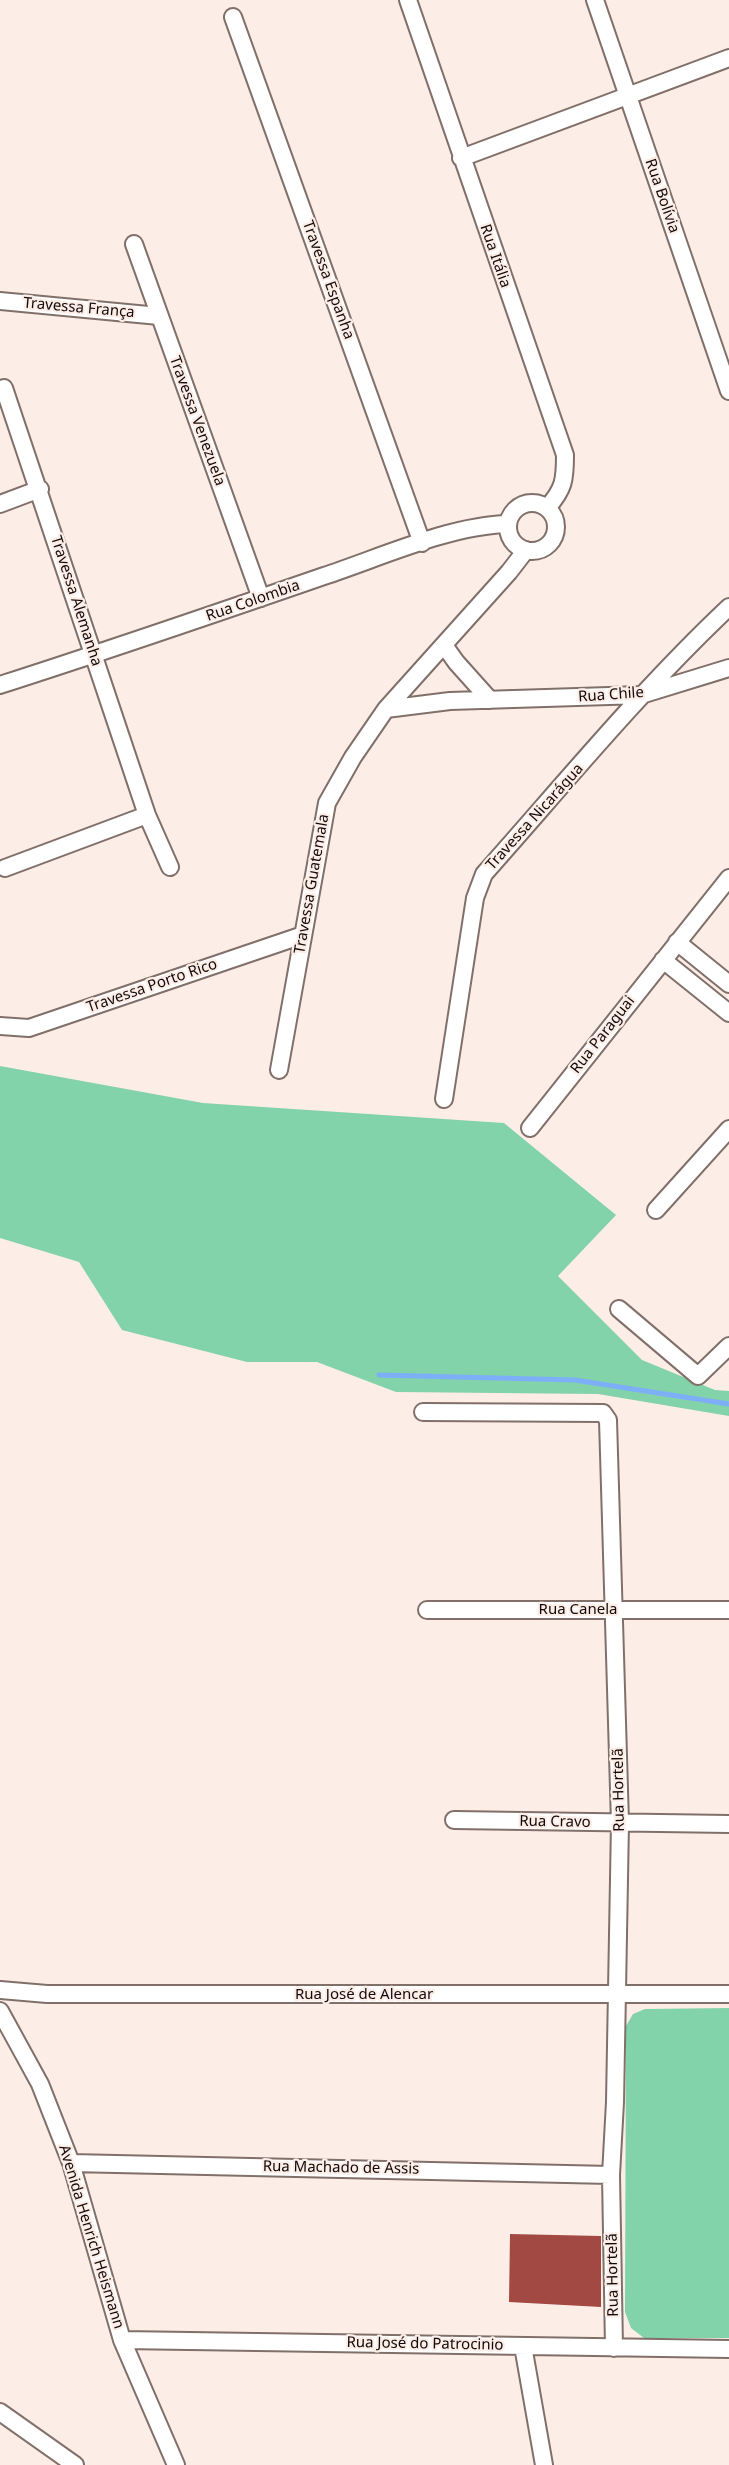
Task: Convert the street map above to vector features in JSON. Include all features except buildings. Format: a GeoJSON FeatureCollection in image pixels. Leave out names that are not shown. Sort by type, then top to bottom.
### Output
{"type":"FeatureCollection","features":[{"type":"Feature","properties":{"kind":"street","name":"Rua Itália"},"geometry":{"type":"LineString","coordinates":[[408,0],[565,455],[565,479],[558,495],[547,508]]}},
{"type":"Feature","properties":{"kind":"street","name":"Rua Bolívia"},"geometry":{"type":"LineString","coordinates":[[595,0],[729,391]]}},
{"type":"Feature","properties":{"kind":"street","name":"Travessa Espanha"},"geometry":{"type":"LineString","coordinates":[[233,17],[422,543]]}},
{"type":"Feature","properties":{"kind":"street"},"geometry":{"type":"LineString","coordinates":[[461,158],[729,58]]}},
{"type":"Feature","properties":{"kind":"street","name":"Travessa Venezuela"},"geometry":{"type":"LineString","coordinates":[[134,244],[261,598]]}},
{"type":"Feature","properties":{"kind":"street","name":"Travessa França"},"geometry":{"type":"LineString","coordinates":[[0,301],[159,316]]}},
{"type":"Feature","properties":{"kind":"street","name":"Travessa Alemanha"},"geometry":{"type":"LineString","coordinates":[[4,388],[40,489],[147,815],[170,867]]}},
{"type":"Feature","properties":{"kind":"street"},"geometry":{"type":"LineString","coordinates":[[0,504],[40,489]]}},
{"type":"Feature","properties":{"kind":"street"},"geometry":{"type":"LineString","coordinates":[[539,504],[547,508],[555,522],[552,539],[541,549],[526,550],[512,540],[508,524],[510,516],[522,505],[539,504]]}},
{"type":"Feature","properties":{"kind":"street","name":"Rua Colombia"},"geometry":{"type":"LineString","coordinates":[[0,685],[422,543],[485,525],[508,524]]}},
{"type":"Feature","properties":{"kind":"street","name":"Travessa Guatemala"},"geometry":{"type":"LineString","coordinates":[[279,1070],[327,803],[353,757],[386,709],[526,550]]}},
{"type":"Feature","properties":{"kind":"street","name":"Travessa Nicarágua"},"geometry":{"type":"LineString","coordinates":[[444,1099],[475,898],[484,874],[599,746],[641,695],[729,607]]}},
{"type":"Feature","properties":{"kind":"street"},"geometry":{"type":"LineString","coordinates":[[444,645],[490,700]]}},
{"type":"Feature","properties":{"kind":"street","name":"Rua Chile"},"geometry":{"type":"LineString","coordinates":[[386,709],[450,701],[641,695],[729,668]]}},
{"type":"Feature","properties":{"kind":"street"},"geometry":{"type":"LineString","coordinates":[[5,868],[147,815]]}},
{"type":"Feature","properties":{"kind":"street","name":"Rua Paraguai"},"geometry":{"type":"LineString","coordinates":[[530,1128],[729,878]]}},
{"type":"Feature","properties":{"kind":"street","name":"Travessa Porto Rico"},"geometry":{"type":"LineString","coordinates":[[0,1026],[29,1028],[303,935]]}},
{"type":"Feature","properties":{"kind":"street"},"geometry":{"type":"LineString","coordinates":[[677,942],[729,984]]}},
{"type":"Feature","properties":{"kind":"street"},"geometry":{"type":"LineString","coordinates":[[663,960],[729,1013]]}},
{"type":"Feature","properties":{"kind":"street"},"geometry":{"type":"LineString","coordinates":[[656,1210],[729,1129]]}},
{"type":"Feature","properties":{"kind":"street"},"geometry":{"type":"LineString","coordinates":[[619,1309],[698,1376],[729,1346]]}},
{"type":"Feature","properties":{"kind":"street","name":"Rua Hortelã"},"geometry":{"type":"LineString","coordinates":[[423,1412],[603,1413],[608,1420],[620,1823],[611,2175],[614,2348]]}},
{"type":"Feature","properties":{"kind":"street","name":"Rua Canela"},"geometry":{"type":"LineString","coordinates":[[427,1610],[729,1610]]}},
{"type":"Feature","properties":{"kind":"street","name":"Rua Cravo"},"geometry":{"type":"LineString","coordinates":[[454,1820],[729,1824]]}},
{"type":"Feature","properties":{"kind":"street","name":"Rua José de Alencar"},"geometry":{"type":"LineString","coordinates":[[0,1990],[58,1994],[729,1994]]}},
{"type":"Feature","properties":{"kind":"street","name":"Avenida Henrich Heismann"},"geometry":{"type":"LineString","coordinates":[[0,2011],[40,2084],[71,2163],[122,2340],[176,2465]]}},
{"type":"Feature","properties":{"kind":"street","name":"Rua Machado de Assis"},"geometry":{"type":"LineString","coordinates":[[71,2163],[611,2175]]}},
{"type":"Feature","properties":{"kind":"street","name":"Rua José do Patrocinio"},"geometry":{"type":"LineString","coordinates":[[122,2340],[729,2349]]}},
{"type":"Feature","properties":{"kind":"street"},"geometry":{"type":"LineString","coordinates":[[523,2346],[544,2465]]}},
{"type":"Feature","properties":{"kind":"street"},"geometry":{"type":"LineString","coordinates":[[0,2412],[75,2465]]}},
{"type":"Feature","properties":{"kind":"green space"},"geometry":{"type":"Polygon","coordinates":[[[0,1066],[203,1103],[504,1123],[616,1215],[558,1276],[642,1360],[715,1390],[729,1391],[729,1416],[598,1394],[396,1392],[317,1362],[247,1362],[122,1330],[79,1262],[0,1238],[0,1066]]]}},
{"type":"Feature","properties":{"kind":"green space"},"geometry":{"type":"Polygon","coordinates":[[[729,2008],[729,2338],[644,2338],[631,2328],[625,2312],[626,2026],[633,2014],[645,2009],[729,2008]]]}},
{"type":"Feature","properties":{"kind":"waterway"},"geometry":{"type":"LineString","coordinates":[[379,1375],[575,1380],[729,1404]]}}]}
